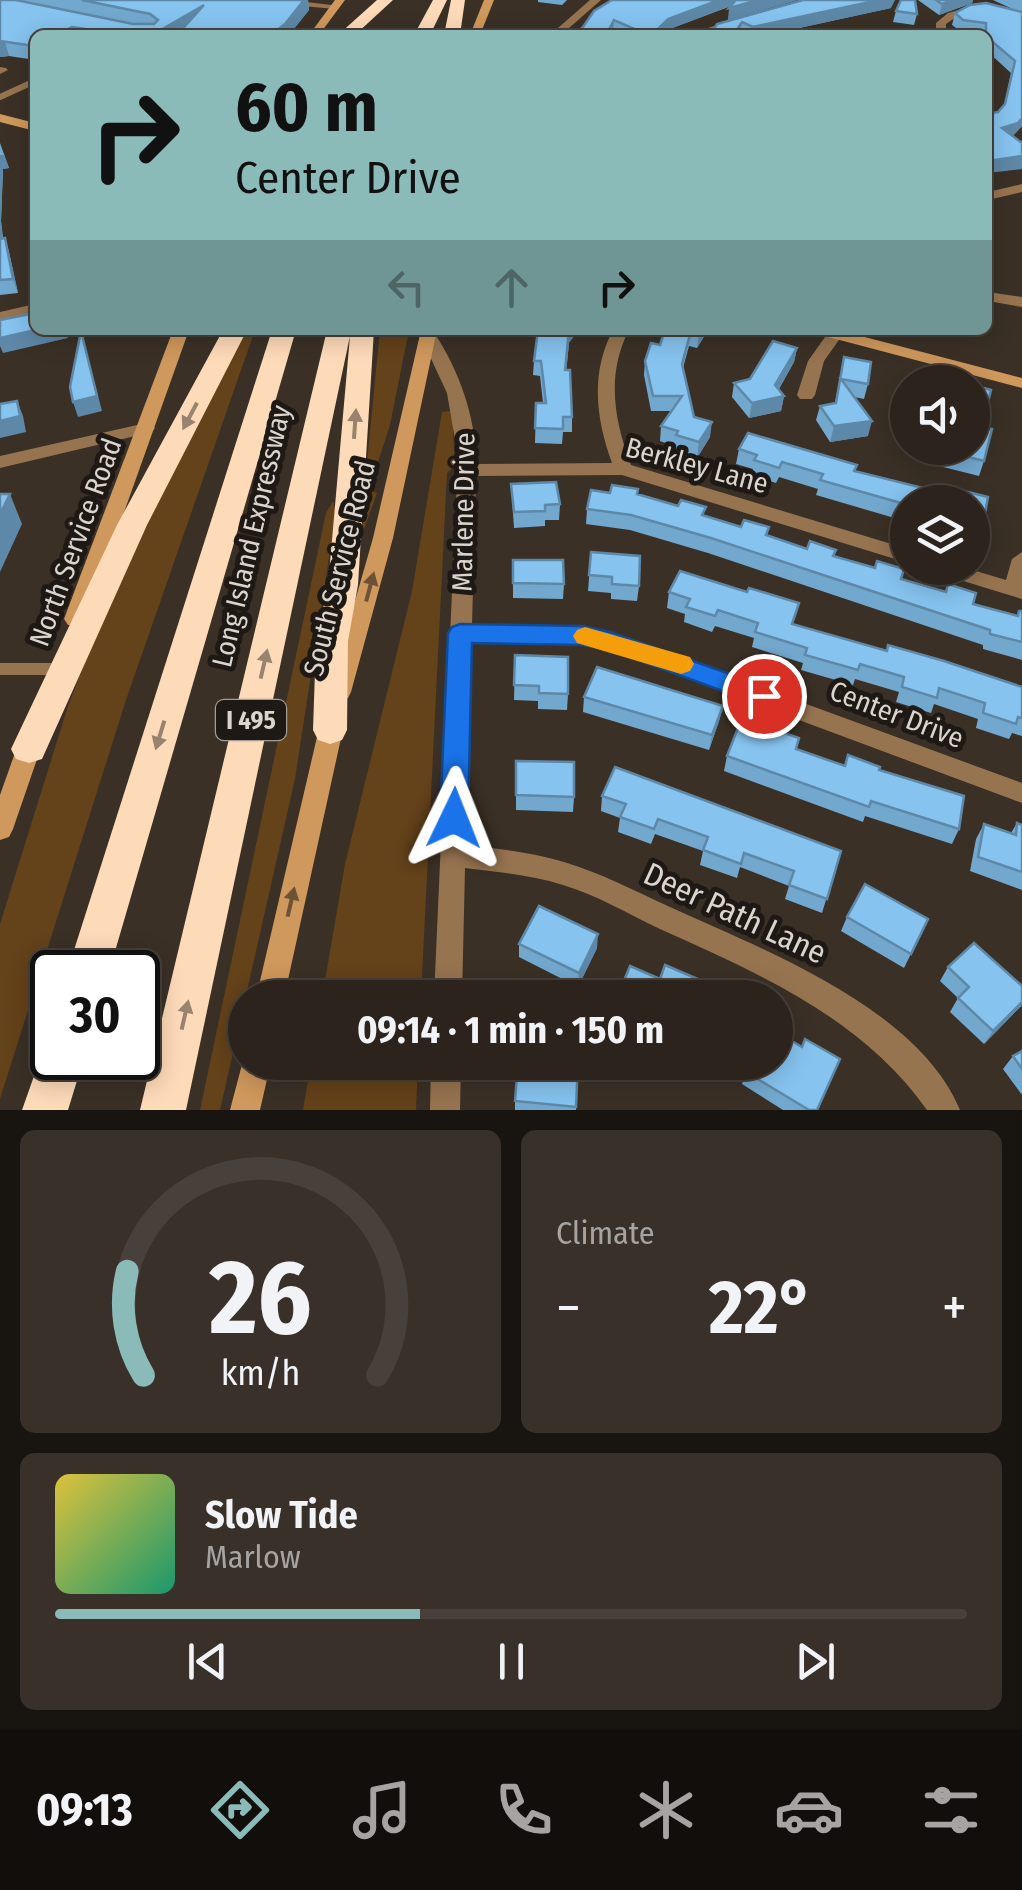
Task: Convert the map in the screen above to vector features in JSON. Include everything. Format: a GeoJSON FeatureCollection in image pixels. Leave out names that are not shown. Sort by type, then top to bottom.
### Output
{"type":"FeatureCollection","features":[{"type":"Feature","properties":{"kind":"highway"},"geometry":{"type":"LineString","coordinates":[[352,30],[386,0]]}},
{"type":"Feature","properties":{"kind":"highway"},"geometry":{"type":"LineString","coordinates":[[394,16],[402,0]]}},
{"type":"Feature","properties":{"kind":"highway"},"geometry":{"type":"LineString","coordinates":[[425,30],[440,0]]}},
{"type":"Feature","properties":{"kind":"highway"},"geometry":{"type":"LineString","coordinates":[[453,30],[458,0]]}},
{"type":"Feature","properties":{"kind":"highway"},"geometry":{"type":"LineString","coordinates":[[29,748],[132,525],[232,335]]}},
{"type":"Feature","properties":{"kind":"highway","name":"Long Island Expressway"},"geometry":{"type":"LineString","coordinates":[[95,950],[282,335]]}},
{"type":"Feature","properties":{"kind":"highway","name":"Long Island Expressway"},"geometry":{"type":"LineString","coordinates":[[163,1110],[337,335]]}},
{"type":"Feature","properties":{"kind":"highway"},"geometry":{"type":"LineString","coordinates":[[330,730],[332,641],[343,584],[362,335]]}},
{"type":"Feature","properties":{"kind":"highway"},"geometry":{"type":"LineString","coordinates":[[46,1110],[55,1080]]}},
{"type":"Feature","properties":{"kind":"main road"},"geometry":{"type":"LineString","coordinates":[[477,30],[489,0]]}},
{"type":"Feature","properties":{"kind":"main road"},"geometry":{"type":"LineString","coordinates":[[318,30],[338,3]]}},
{"type":"Feature","properties":{"kind":"main road"},"geometry":{"type":"LineString","coordinates":[[0,118],[30,125]]}},
{"type":"Feature","properties":{"kind":"main road","name":"North Service Road"},"geometry":{"type":"LineString","coordinates":[[0,829],[179,335]]}},
{"type":"Feature","properties":{"kind":"main road","name":"South Service Road"},"geometry":{"type":"LineString","coordinates":[[274,980],[330,730],[383,538],[427,335]]}},
{"type":"Feature","properties":{"kind":"main road"},"geometry":{"type":"LineString","coordinates":[[845,335],[1022,383]]}},
{"type":"Feature","properties":{"kind":"main road"},"geometry":{"type":"LineString","coordinates":[[246,1110],[252,1080]]}},
{"type":"Feature","properties":{"kind":"street"},"geometry":{"type":"LineString","coordinates":[[244,0],[338,3]]}},
{"type":"Feature","properties":{"kind":"street"},"geometry":{"type":"LineString","coordinates":[[561,30],[596,0]]}},
{"type":"Feature","properties":{"kind":"street"},"geometry":{"type":"LineString","coordinates":[[941,30],[941,23],[952,15],[988,6],[974,0]]}},
{"type":"Feature","properties":{"kind":"street"},"geometry":{"type":"LineString","coordinates":[[710,30],[752,18]]}},
{"type":"Feature","properties":{"kind":"street"},"geometry":{"type":"LineString","coordinates":[[992,195],[1022,188]]}},
{"type":"Feature","properties":{"kind":"street"},"geometry":{"type":"LineString","coordinates":[[992,298],[1022,302]]}},
{"type":"Feature","properties":{"kind":"street"},"geometry":{"type":"LineString","coordinates":[[0,317],[30,311]]}},
{"type":"Feature","properties":{"kind":"street","name":"Marlene Drive"},"geometry":{"type":"LineString","coordinates":[[430,335],[449,370],[462,409],[466,470],[449,980]]}},
{"type":"Feature","properties":{"kind":"street"},"geometry":{"type":"LineString","coordinates":[[618,335],[606,364],[613,443],[623,469]]}},
{"type":"Feature","properties":{"kind":"street"},"geometry":{"type":"LineString","coordinates":[[806,395],[828,335]]}},
{"type":"Feature","properties":{"kind":"street"},"geometry":{"type":"LineString","coordinates":[[0,462],[146,428]]}},
{"type":"Feature","properties":{"kind":"street","name":"Berkley Lane"},"geometry":{"type":"LineString","coordinates":[[466,470],[623,469],[890,551]]}},
{"type":"Feature","properties":{"kind":"street"},"geometry":{"type":"LineString","coordinates":[[990,582],[1018,591],[1022,560]]}},
{"type":"Feature","properties":{"kind":"street","name":"Center Drive"},"geometry":{"type":"LineString","coordinates":[[460,633],[582,636],[610,641],[1022,793]]}},
{"type":"Feature","properties":{"kind":"street","name":"Deer Path Lane"},"geometry":{"type":"LineString","coordinates":[[453,855],[569,875],[790,974],[841,1005],[896,1050],[944,1110]]}},
{"type":"Feature","properties":{"kind":"street"},"geometry":{"type":"LineString","coordinates":[[444,1110],[445,1080]]}},
{"type":"Feature","properties":{"kind":"lane"},"geometry":{"type":"LineString","coordinates":[[0,98],[30,83]]}},
{"type":"Feature","properties":{"kind":"lane"},"geometry":{"type":"LineString","coordinates":[[0,669],[57,669]]}},
{"type":"Feature","properties":{"kind":"shaded area"},"geometry":{"type":"Polygon","coordinates":[[[237,335],[253,335],[126,700],[47,950],[30,950],[30,1004],[0,1099],[0,924],[68,706],[128,552],[237,335]]]}},
{"type":"Feature","properties":{"kind":"shaded area"},"geometry":{"type":"Polygon","coordinates":[[[380,335],[408,335],[390,425],[369,490],[377,493],[359,543],[380,335]]]}},
{"type":"Feature","properties":{"kind":"shaded area"},"geometry":{"type":"Polygon","coordinates":[[[452,411],[455,466],[447,473],[422,980],[325,980],[345,864],[412,591],[442,412],[452,411]]]}},
{"type":"Feature","properties":{"kind":"shaded area"},"geometry":{"type":"Polygon","coordinates":[[[333,501],[336,512],[295,779],[249,980],[228,980],[228,1075],[220,1110],[200,1110],[326,513],[333,501]]]}},
{"type":"Feature","properties":{"kind":"shaded area"},"geometry":{"type":"Polygon","coordinates":[[[308,1080],[417,1080],[416,1110],[303,1110],[308,1080]]]}},
{"type":"Feature","properties":{"kind":"building"},"geometry":{"type":"Polygon","coordinates":[[[0,0],[133,24],[154,24],[158,20],[150,14],[82,0],[304,0],[277,30],[182,30],[204,5],[161,30],[72,27],[30,30],[30,45],[0,41],[0,0]]]}},
{"type":"Feature","properties":{"kind":"building"},"geometry":{"type":"Polygon","coordinates":[[[612,0],[719,0],[668,19],[657,30],[637,30],[614,20],[609,30],[580,30],[594,11],[612,0]]]}},
{"type":"Feature","properties":{"kind":"building"},"geometry":{"type":"Polygon","coordinates":[[[736,0],[759,0],[729,8],[736,0]]]}},
{"type":"Feature","properties":{"kind":"building"},"geometry":{"type":"Polygon","coordinates":[[[803,0],[879,0],[753,27],[742,22],[736,30],[713,30],[717,24],[803,0]]]}},
{"type":"Feature","properties":{"kind":"building"},"geometry":{"type":"Polygon","coordinates":[[[901,0],[915,0],[917,14],[896,11],[901,0]]]}},
{"type":"Feature","properties":{"kind":"building"},"geometry":{"type":"Polygon","coordinates":[[[986,3],[1022,12],[1022,118],[1002,128],[1022,143],[1022,156],[992,160],[992,113],[1005,104],[1015,61],[992,41],[992,30],[986,30],[986,23],[963,20],[955,13],[970,5],[986,3]]]}},
{"type":"Feature","properties":{"kind":"building"},"geometry":{"type":"Polygon","coordinates":[[[5,238],[13,279],[0,280],[0,239],[5,238]]]}},
{"type":"Feature","properties":{"kind":"building"},"geometry":{"type":"Polygon","coordinates":[[[30,314],[30,331],[0,338],[0,320],[30,314]]]}},
{"type":"Feature","properties":{"kind":"building"},"geometry":{"type":"Polygon","coordinates":[[[82,335],[97,396],[73,402],[70,387],[82,335]]]}},
{"type":"Feature","properties":{"kind":"building"},"geometry":{"type":"Polygon","coordinates":[[[537,335],[568,335],[565,370],[570,370],[572,417],[563,417],[563,429],[535,428],[536,403],[546,403],[541,361],[534,361],[537,335]]]}},
{"type":"Feature","properties":{"kind":"building"},"geometry":{"type":"Polygon","coordinates":[[[663,335],[690,335],[682,364],[694,417],[712,422],[699,442],[661,426],[682,396],[653,396],[645,361],[651,343],[660,345],[663,335]]]}},
{"type":"Feature","properties":{"kind":"building"},"geometry":{"type":"Polygon","coordinates":[[[773,341],[797,348],[775,385],[784,396],[752,403],[734,383],[750,379],[773,341]]]}},
{"type":"Feature","properties":{"kind":"building"},"geometry":{"type":"Polygon","coordinates":[[[844,357],[871,362],[868,384],[841,379],[872,421],[834,426],[820,406],[836,403],[844,357]]]}},
{"type":"Feature","properties":{"kind":"building"},"geometry":{"type":"Polygon","coordinates":[[[17,401],[20,416],[0,421],[0,404],[17,401]]]}},
{"type":"Feature","properties":{"kind":"building"},"geometry":{"type":"Polygon","coordinates":[[[748,433],[857,465],[854,471],[911,485],[890,485],[890,500],[820,480],[823,474],[782,462],[779,468],[754,460],[757,455],[739,449],[748,433]]]}},
{"type":"Feature","properties":{"kind":"building"},"geometry":{"type":"Polygon","coordinates":[[[556,482],[560,504],[545,505],[545,511],[514,512],[511,484],[556,482]]]}},
{"type":"Feature","properties":{"kind":"building"},"geometry":{"type":"Polygon","coordinates":[[[612,485],[638,489],[637,494],[678,506],[681,500],[706,507],[702,515],[741,527],[744,520],[769,527],[766,535],[807,549],[810,541],[836,550],[833,556],[875,568],[877,561],[890,565],[890,585],[922,585],[946,592],[951,585],[976,593],[973,604],[1018,616],[1022,611],[1022,642],[711,538],[631,515],[587,509],[591,490],[610,493],[612,485]]]}},
{"type":"Feature","properties":{"kind":"building"},"geometry":{"type":"Polygon","coordinates":[[[0,494],[10,494],[0,514],[0,494]]]}},
{"type":"Feature","properties":{"kind":"building"},"geometry":{"type":"Polygon","coordinates":[[[591,552],[640,556],[639,586],[612,584],[612,577],[589,575],[591,552]]]}},
{"type":"Feature","properties":{"kind":"building"},"geometry":{"type":"Polygon","coordinates":[[[513,560],[563,560],[564,584],[513,583],[513,560]]]}},
{"type":"Feature","properties":{"kind":"building"},"geometry":{"type":"Polygon","coordinates":[[[680,571],[799,603],[792,624],[887,651],[888,645],[1022,687],[1022,718],[1018,717],[1016,724],[983,713],[985,703],[939,688],[937,698],[902,687],[904,677],[860,664],[858,670],[805,655],[807,648],[755,632],[758,623],[718,610],[715,616],[686,607],[690,599],[669,592],[680,571]]]}},
{"type":"Feature","properties":{"kind":"building"},"geometry":{"type":"Polygon","coordinates":[[[515,655],[568,657],[568,694],[539,693],[539,686],[514,685],[515,655]]]}},
{"type":"Feature","properties":{"kind":"building"},"geometry":{"type":"Polygon","coordinates":[[[597,667],[723,706],[712,735],[584,697],[597,667]]]}},
{"type":"Feature","properties":{"kind":"building"},"geometry":{"type":"Polygon","coordinates":[[[738,728],[766,738],[770,728],[799,738],[796,749],[845,766],[848,755],[880,767],[879,770],[964,796],[959,829],[871,801],[869,807],[727,756],[738,728]]]}},
{"type":"Feature","properties":{"kind":"building"},"geometry":{"type":"Polygon","coordinates":[[[516,761],[574,762],[574,797],[516,795],[516,761]]]}},
{"type":"Feature","properties":{"kind":"building"},"geometry":{"type":"Polygon","coordinates":[[[615,767],[841,851],[827,899],[789,885],[794,871],[744,853],[741,864],[703,850],[708,837],[658,819],[654,829],[620,817],[626,804],[602,796],[615,767]]]}},
{"type":"Feature","properties":{"kind":"building"},"geometry":{"type":"Polygon","coordinates":[[[1017,823],[1022,825],[1022,872],[978,857],[984,824],[1016,835],[1017,823]]]}},
{"type":"Feature","properties":{"kind":"building"},"geometry":{"type":"Polygon","coordinates":[[[865,884],[928,919],[911,954],[847,917],[865,884]]]}},
{"type":"Feature","properties":{"kind":"building"},"geometry":{"type":"Polygon","coordinates":[[[539,906],[598,934],[579,973],[519,944],[539,906]]]}},
{"type":"Feature","properties":{"kind":"building"},"geometry":{"type":"Polygon","coordinates":[[[974,943],[1022,986],[1022,1002],[993,1031],[958,998],[969,987],[948,967],[974,943]]]}},
{"type":"Feature","properties":{"kind":"building"},"geometry":{"type":"Polygon","coordinates":[[[665,965],[700,980],[624,980],[630,966],[660,979],[665,965]]]}},
{"type":"Feature","properties":{"kind":"building"},"geometry":{"type":"Polygon","coordinates":[[[805,1039],[840,1059],[817,1110],[809,1110],[759,1080],[793,1080],[793,1042],[802,1047],[805,1039]]]}},
{"type":"Feature","properties":{"kind":"building"},"geometry":{"type":"Polygon","coordinates":[[[1022,1051],[1022,1069],[1013,1056],[1022,1051]]]}},
{"type":"Feature","properties":{"kind":"building"},"geometry":{"type":"Polygon","coordinates":[[[517,1080],[577,1080],[576,1107],[515,1101],[517,1080]]]}},
{"type":"Feature","properties":{"kind":"slow traffic"},"geometry":{"type":"LineString","coordinates":[[585,636],[681,664]]}},
{"type":"Feature","properties":{"kind":"route"},"geometry":{"type":"LineString","coordinates":[[454,818],[460,633],[582,636],[610,641],[764,696]]}}]}
